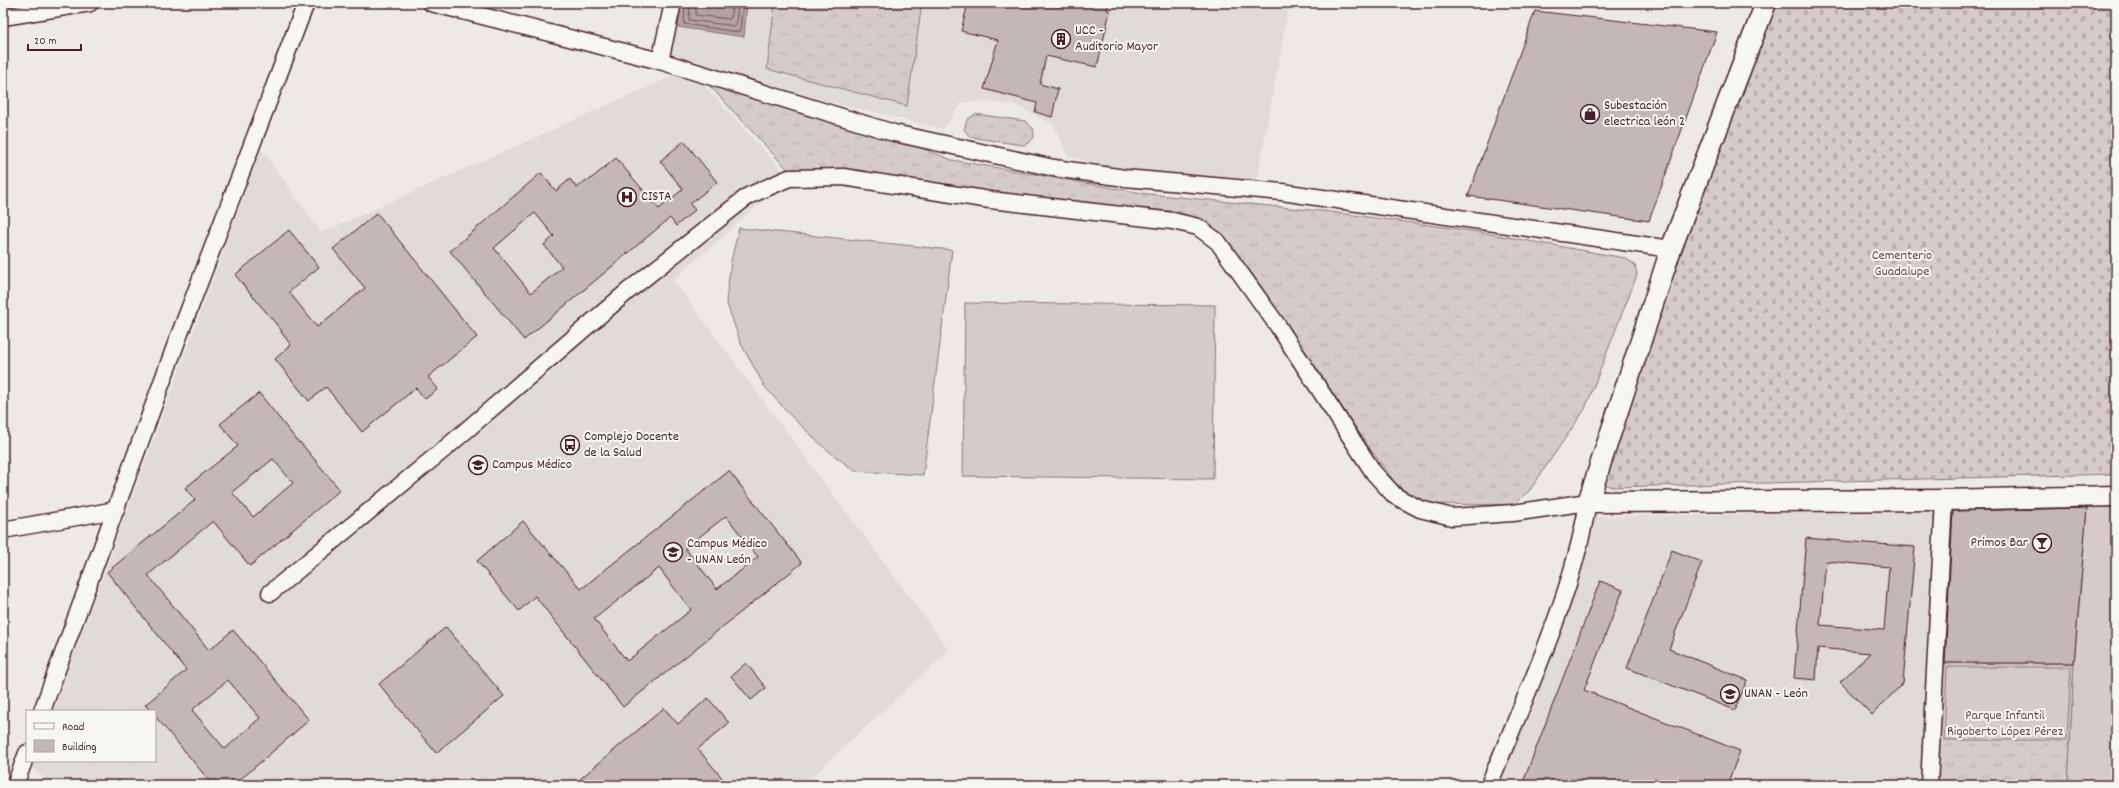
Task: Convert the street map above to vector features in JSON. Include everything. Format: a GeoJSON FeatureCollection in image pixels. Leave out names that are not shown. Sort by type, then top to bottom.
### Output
{"type":"FeatureCollection","features":[{"type":"Feature","properties":{"kind":"street"},"geometry":{"type":"LineString","coordinates":[[3,17],[90,3]]}},
{"type":"Feature","properties":{"kind":"street"},"geometry":{"type":"LineString","coordinates":[[42,710],[177,341],[306,3]]}},
{"type":"Feature","properties":{"kind":"street"},"geometry":{"type":"LineString","coordinates":[[431,3],[660,61],[894,133],[1054,168],[1125,178],[1282,192],[1671,249]]}},
{"type":"Feature","properties":{"kind":"street"},"geometry":{"type":"LineString","coordinates":[[660,61],[673,3]]}},
{"type":"Feature","properties":{"kind":"street"},"geometry":{"type":"LineString","coordinates":[[1489,785],[1555,621],[1574,564],[1588,502],[1671,249],[1766,3]]}},
{"type":"Feature","properties":{"kind":"street"},"geometry":{"type":"LineString","coordinates":[[270,593],[448,446],[634,286],[748,196],[790,178],[843,177],[990,200],[1173,221],[1198,227],[1218,242],[1278,326],[1374,474],[1395,496],[1420,509],[1452,517],[1513,513],[1588,502],[1944,500],[2116,496]]}},
{"type":"Feature","properties":{"kind":"street"},"geometry":{"type":"LineString","coordinates":[[1929,785],[1944,500]]}},
{"type":"Feature","properties":{"kind":"street"},"geometry":{"type":"LineString","coordinates":[[3,530],[116,510]]}},
{"type":"Feature","properties":{"kind":"street"},"geometry":{"type":"LineString","coordinates":[[15,785],[26,756]]}},
{"type":"Feature","properties":{"kind":"shaded area"},"geometry":{"type":"Polygon","coordinates":[[[665,3],[1289,3],[1257,181],[1112,168],[1068,156],[1054,125],[1017,106],[987,101],[961,103],[943,129],[660,61],[665,3]]]}},
{"type":"Feature","properties":{"kind":"shaded area","name":"Campus Médico"},"geometry":{"type":"Polygon","coordinates":[[[689,69],[789,178],[673,280],[949,650],[803,785],[53,785],[32,768],[35,762],[156,762],[156,710],[53,710],[261,149],[321,233],[689,69]]]}},
{"type":"Feature","properties":{"kind":"shaded area","name":"UNAN - León"},"geometry":{"type":"Polygon","coordinates":[[[1943,510],[1929,785],[1489,785],[1586,517],[1943,510]]]}},
{"type":"Feature","properties":{"kind":"green space"},"geometry":{"type":"Polygon","coordinates":[[[775,3],[922,3],[907,106],[767,69],[775,3]]]}},
{"type":"Feature","properties":{"kind":"green space","name":"Cementerio Guadalupe"},"geometry":{"type":"Polygon","coordinates":[[[1776,3],[2116,3],[2116,474],[1612,487],[1593,480],[1662,286],[1776,3]]]}},
{"type":"Feature","properties":{"kind":"green space"},"geometry":{"type":"Polygon","coordinates":[[[709,85],[763,98],[872,129],[952,160],[1148,194],[1331,212],[1473,231],[1625,258],[1635,265],[1637,275],[1585,409],[1530,490],[1513,505],[1421,504],[1396,484],[1366,443],[1261,286],[1222,233],[1180,212],[1036,199],[888,178],[788,170],[709,85]]]}},
{"type":"Feature","properties":{"kind":"green space"},"geometry":{"type":"Polygon","coordinates":[[[975,114],[1025,121],[1033,128],[1034,137],[1029,143],[1022,145],[970,137],[964,129],[967,120],[975,114]]]}},
{"type":"Feature","properties":{"kind":"green space"},"geometry":{"type":"Polygon","coordinates":[[[739,228],[952,250],[923,475],[855,471],[826,449],[792,417],[765,387],[741,344],[726,301],[731,261],[739,228]]]}},
{"type":"Feature","properties":{"kind":"green space"},"geometry":{"type":"Polygon","coordinates":[[[965,303],[1215,305],[1213,479],[963,476],[965,303]]]}},
{"type":"Feature","properties":{"kind":"green space"},"geometry":{"type":"Polygon","coordinates":[[[2087,507],[2116,507],[2116,785],[2068,785],[2074,663],[2087,507]]]}},
{"type":"Feature","properties":{"kind":"green space","name":"Parque Infantil Rigoberto López Pérez"},"geometry":{"type":"Polygon","coordinates":[[[1941,663],[2074,663],[2068,785],[1936,785],[1941,663]]]}},
{"type":"Feature","properties":{"kind":"green space"},"geometry":{"type":"Polygon","coordinates":[[[1947,667],[2071,667],[2067,740],[1944,740],[1947,667]]]}},
{"type":"Feature","properties":{"kind":"water"},"geometry":{"type":"Polygon","coordinates":[[[681,3],[747,3],[744,37],[678,27],[681,3]]]}},
{"type":"Feature","properties":{"kind":"building"},"geometry":{"type":"Polygon","coordinates":[[[968,3],[1109,3],[1107,10],[1110,11],[1097,67],[1046,56],[1040,84],[1058,89],[1052,117],[1035,112],[1037,103],[984,89],[998,40],[961,31],[968,3]]]}},
{"type":"Feature","properties":{"kind":"building"},"geometry":{"type":"Polygon","coordinates":[[[1535,11],[1717,32],[1649,221],[1468,196],[1535,11]]]}},
{"type":"Feature","properties":{"kind":"building"},"geometry":{"type":"Polygon","coordinates":[[[684,141],[717,182],[690,204],[695,210],[676,226],[670,218],[524,340],[450,251],[541,173],[556,191],[570,179],[577,188],[586,180],[587,182],[616,158],[659,209],[683,189],[660,161],[684,141]],[[535,213],[494,248],[531,293],[562,267],[544,245],[554,236],[535,213]]]}},
{"type":"Feature","properties":{"kind":"building"},"geometry":{"type":"Polygon","coordinates":[[[377,213],[477,337],[428,377],[438,389],[425,399],[416,388],[362,432],[326,387],[309,401],[275,359],[291,345],[281,332],[282,331],[235,275],[289,230],[319,267],[289,292],[317,327],[365,288],[333,249],[377,213]]]}},
{"type":"Feature","properties":{"kind":"building"},"geometry":{"type":"Polygon","coordinates":[[[259,393],[299,443],[300,442],[340,490],[250,566],[213,521],[148,575],[209,650],[233,630],[309,720],[234,785],[213,785],[156,717],[156,710],[150,710],[145,705],[186,670],[107,572],[195,500],[185,488],[238,446],[220,424],[259,393]],[[273,459],[232,492],[253,517],[293,483],[273,459]],[[228,680],[192,710],[225,749],[260,718],[228,680]]]}},
{"type":"Feature","properties":{"kind":"building"},"geometry":{"type":"Polygon","coordinates":[[[729,471],[802,563],[623,707],[535,596],[519,611],[477,561],[523,521],[581,589],[729,471]],[[726,516],[685,548],[717,589],[758,557],[726,516]],[[659,568],[594,619],[627,661],[691,610],[659,568]]]}},
{"type":"Feature","properties":{"kind":"building"},"geometry":{"type":"Polygon","coordinates":[[[2087,508],[2074,663],[1945,663],[1953,511],[2087,508]]]}},
{"type":"Feature","properties":{"kind":"building"},"geometry":{"type":"Polygon","coordinates":[[[1806,538],[1915,547],[1903,683],[1872,715],[1840,682],[1870,653],[1818,648],[1816,680],[1794,678],[1806,538]],[[1826,561],[1820,625],[1884,630],[1889,567],[1826,561]]]}},
{"type":"Feature","properties":{"kind":"building"},"geometry":{"type":"Polygon","coordinates":[[[1672,550],[1702,562],[1669,649],[1747,680],[1735,710],[1627,668],[1672,550]]]}},
{"type":"Feature","properties":{"kind":"building"},"geometry":{"type":"Polygon","coordinates":[[[1600,581],[1623,590],[1584,690],[1740,751],[1727,785],[1522,785],[1600,581]]]}},
{"type":"Feature","properties":{"kind":"building"},"geometry":{"type":"Polygon","coordinates":[[[446,627],[504,696],[436,753],[379,684],[446,627]]]}},
{"type":"Feature","properties":{"kind":"building"},"geometry":{"type":"Polygon","coordinates":[[[746,663],[766,688],[751,700],[731,676],[746,663]]]}},
{"type":"Feature","properties":{"kind":"building"},"geometry":{"type":"Polygon","coordinates":[[[708,698],[729,723],[698,749],[722,778],[714,785],[573,785],[664,708],[678,724],[708,698]]]}},
{"type":"Feature","properties":{"kind":"place","name":"UCC - Auditorio Mayor"},"geometry":{"type":"Point","coordinates":[1061,39]}},
{"type":"Feature","properties":{"kind":"place","name":"Subestación electrica león 2"},"geometry":{"type":"Point","coordinates":[1590,114]}},
{"type":"Feature","properties":{"kind":"place","name":"CISTA"},"geometry":{"type":"Point","coordinates":[627,197]}},
{"type":"Feature","properties":{"kind":"place","name":"Complejo Docente de la Salud"},"geometry":{"type":"Point","coordinates":[570,445]}},
{"type":"Feature","properties":{"kind":"place","name":"Campus Médico"},"geometry":{"type":"Point","coordinates":[478,465]}},
{"type":"Feature","properties":{"kind":"place","name":"Primos Bar"},"geometry":{"type":"Point","coordinates":[2042,543]}},
{"type":"Feature","properties":{"kind":"place","name":"Campus Médico - UNAN León"},"geometry":{"type":"Point","coordinates":[673,552]}},
{"type":"Feature","properties":{"kind":"place","name":"UNAN - León"},"geometry":{"type":"Point","coordinates":[1730,694]}}]}
